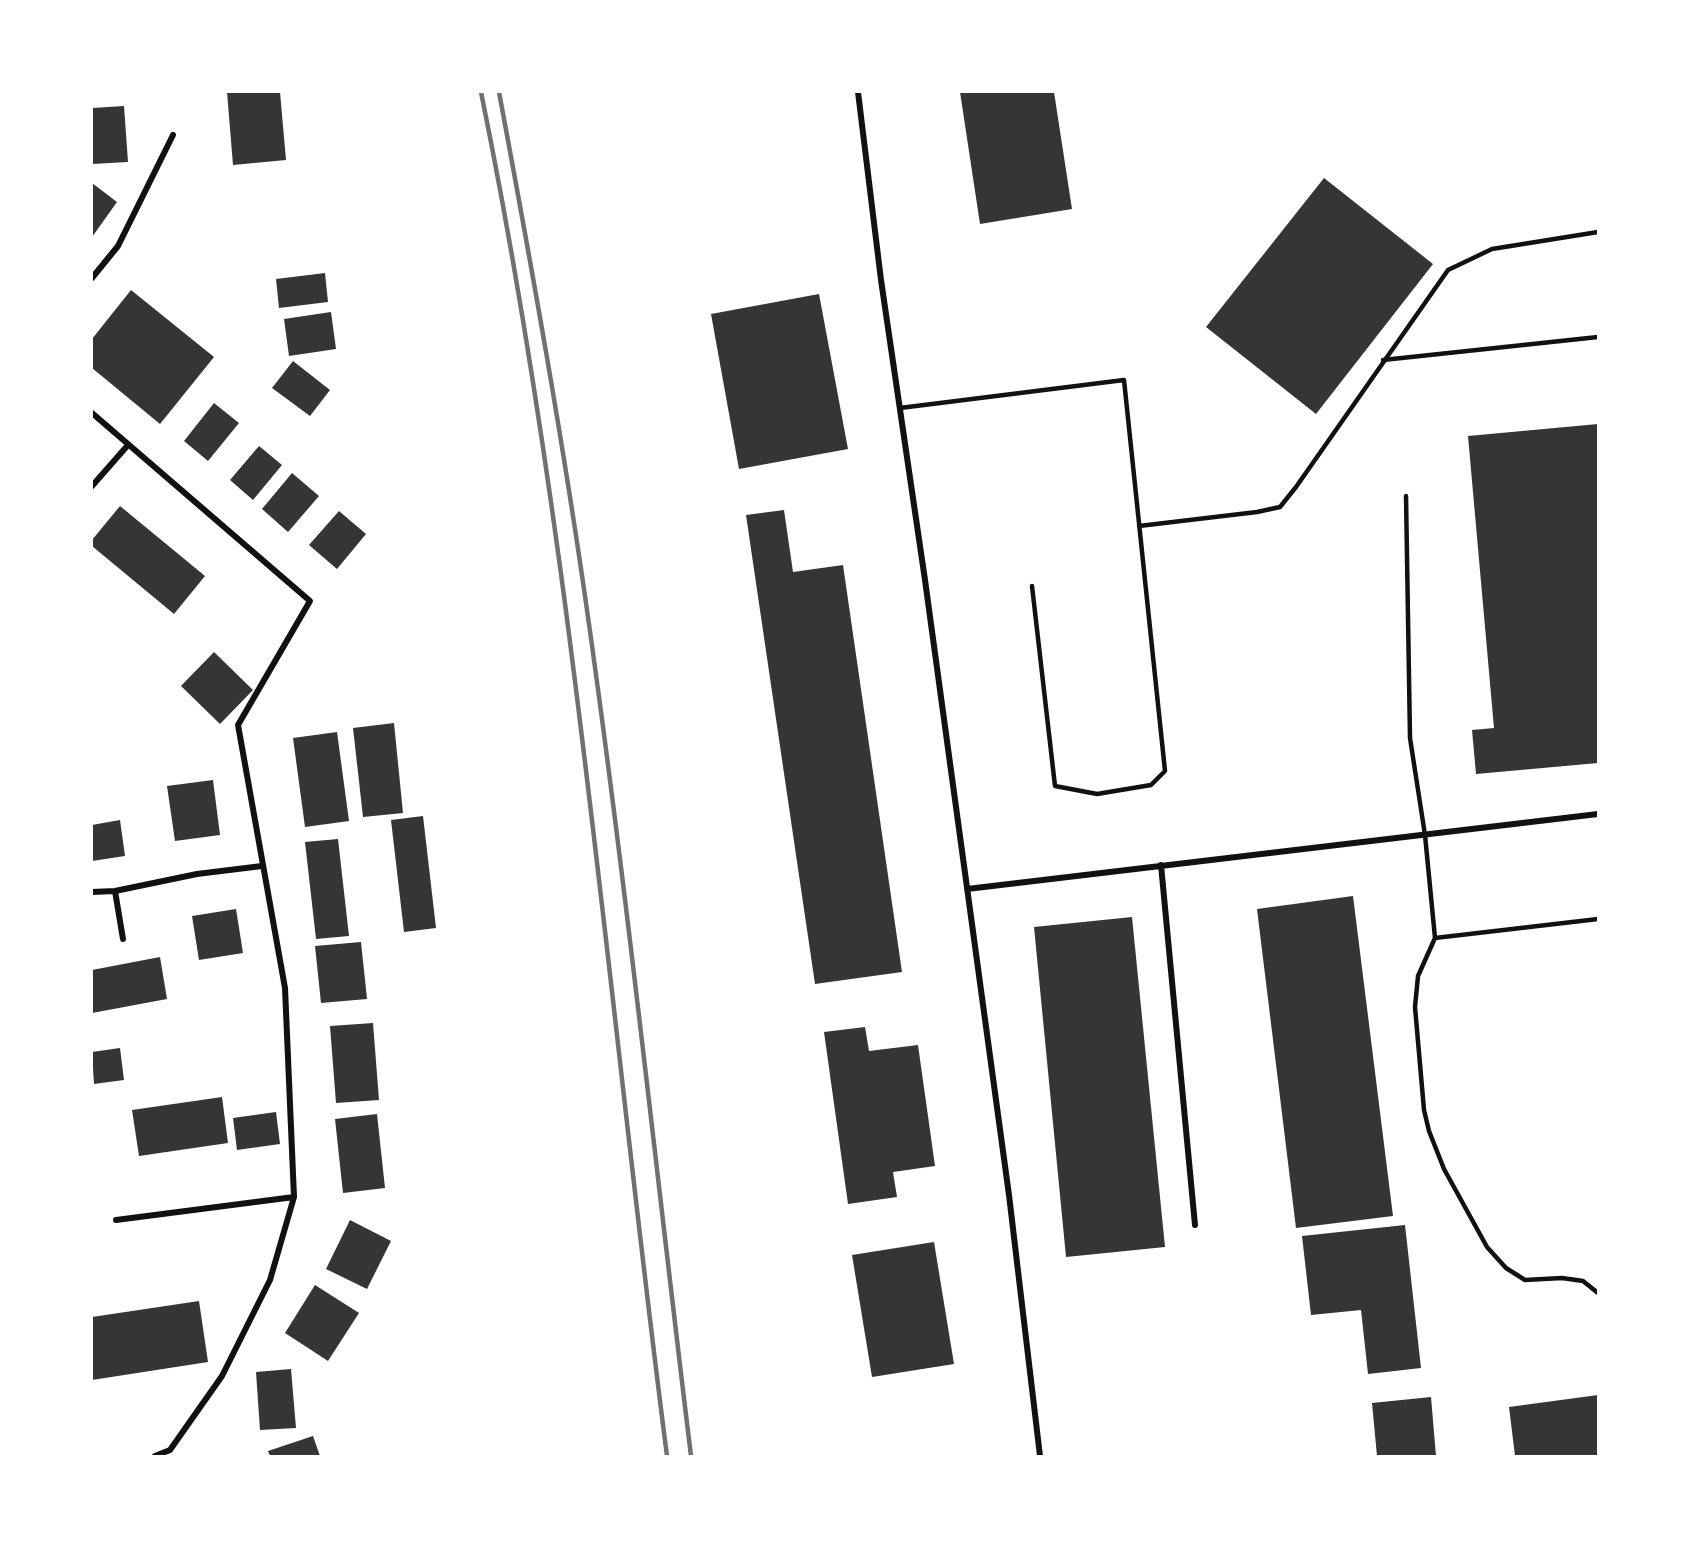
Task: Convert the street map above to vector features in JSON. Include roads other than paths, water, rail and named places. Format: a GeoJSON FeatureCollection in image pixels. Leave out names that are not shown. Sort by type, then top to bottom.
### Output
{"type":"FeatureCollection","features":[{"type":"Feature","properties":{"kind":"street"},"geometry":{"type":"LineString","coordinates":[[858,92],[881,280],[1009,1194],[1040,1456]]}},
{"type":"Feature","properties":{"kind":"street"},"geometry":{"type":"LineString","coordinates":[[92,278],[118,246],[173,135]]}},
{"type":"Feature","properties":{"kind":"street"},"geometry":{"type":"LineString","coordinates":[[92,413],[310,602],[238,725],[285,988],[294,1197],[270,1280],[222,1376],[170,1450],[155,1456]]}},
{"type":"Feature","properties":{"kind":"street"},"geometry":{"type":"LineString","coordinates":[[92,486],[128,445]]}},
{"type":"Feature","properties":{"kind":"street"},"geometry":{"type":"LineString","coordinates":[[968,889],[1599,814]]}},
{"type":"Feature","properties":{"kind":"street"},"geometry":{"type":"LineString","coordinates":[[1161,865],[1195,1225]]}},
{"type":"Feature","properties":{"kind":"street"},"geometry":{"type":"LineString","coordinates":[[92,892],[116,891],[196,874],[262,866]]}},
{"type":"Feature","properties":{"kind":"street"},"geometry":{"type":"LineString","coordinates":[[116,891],[123,939]]}},
{"type":"Feature","properties":{"kind":"street"},"geometry":{"type":"LineString","coordinates":[[116,1220],[294,1197]]}},
{"type":"Feature","properties":{"kind":"street"},"geometry":{"type":"LineString","coordinates":[[170,1450],[177,1456]]}},
{"type":"Feature","properties":{"kind":"lane"},"geometry":{"type":"LineString","coordinates":[[1139,526],[1257,512],[1280,507],[1448,270],[1492,249],[1599,232]]}},
{"type":"Feature","properties":{"kind":"lane"},"geometry":{"type":"LineString","coordinates":[[1383,360],[1599,338]]}},
{"type":"Feature","properties":{"kind":"lane"},"geometry":{"type":"LineString","coordinates":[[900,408],[1124,380],[1166,771],[1151,785],[1097,794],[1055,786],[1032,586]]}},
{"type":"Feature","properties":{"kind":"lane"},"geometry":{"type":"LineString","coordinates":[[1406,496],[1410,738],[1425,835],[1435,938],[1418,976],[1415,1007],[1424,1110],[1444,1169],[1487,1247],[1506,1268],[1525,1280],[1562,1278],[1583,1281],[1599,1293]]}},
{"type":"Feature","properties":{"kind":"lane"},"geometry":{"type":"LineString","coordinates":[[1435,938],[1599,919]]}},
{"type":"Feature","properties":{"kind":"railway"},"geometry":{"type":"LineString","coordinates":[[481,92],[513,261],[541,431],[565,601],[667,1456]]}},
{"type":"Feature","properties":{"kind":"railway"},"geometry":{"type":"LineString","coordinates":[[499,92],[547,358],[589,624],[691,1456]]}}]}
